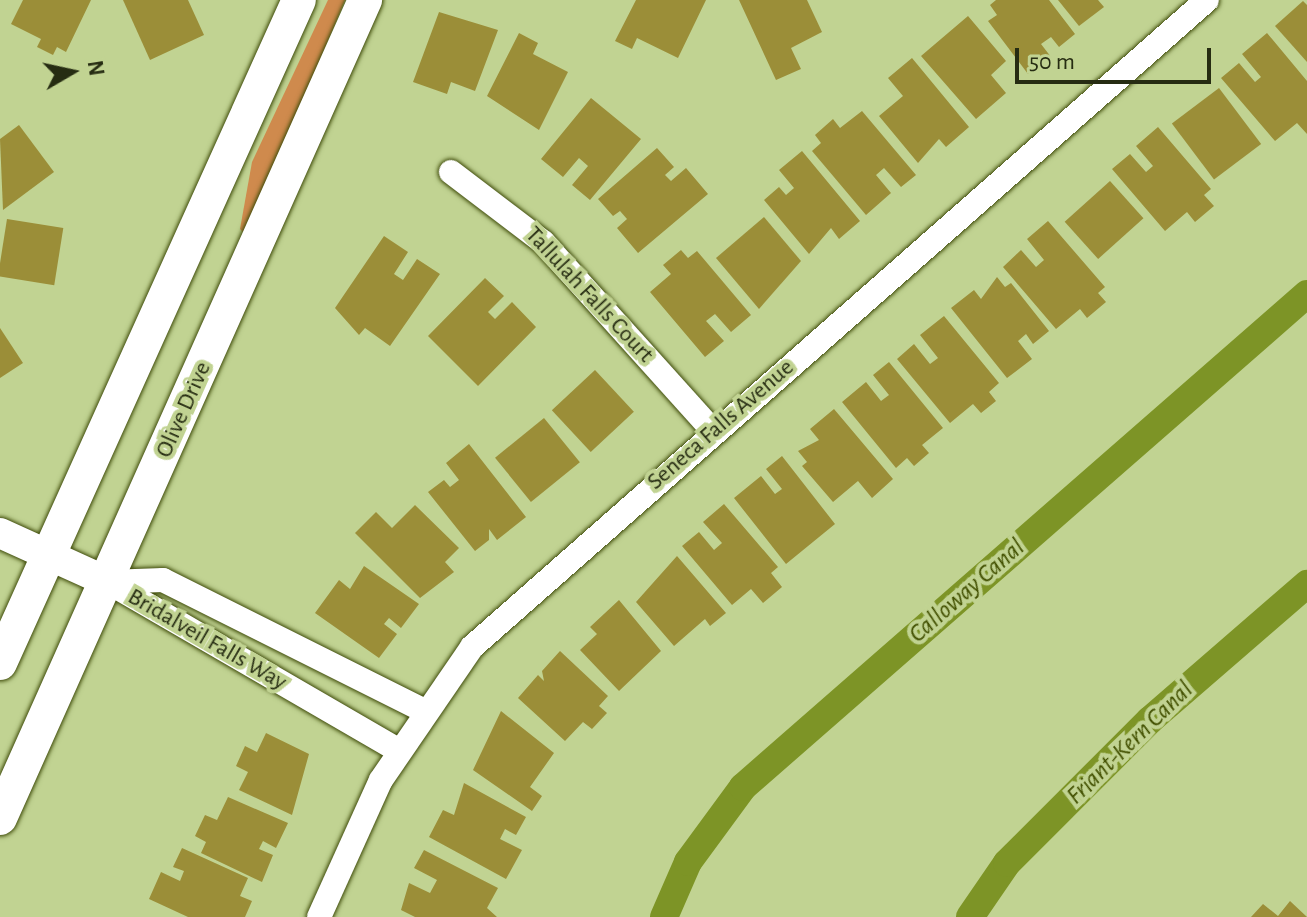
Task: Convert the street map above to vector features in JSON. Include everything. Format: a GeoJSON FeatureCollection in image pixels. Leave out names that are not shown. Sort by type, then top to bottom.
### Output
{"type":"FeatureCollection","features":[{"type":"Feature","properties":{"kind":"main road"},"geometry":{"type":"LineString","coordinates":[[0,663],[299,0]]}},
{"type":"Feature","properties":{"kind":"main road","name":"Olive Drive"},"geometry":{"type":"LineString","coordinates":[[0,818],[108,582],[365,0]]}},
{"type":"Feature","properties":{"kind":"street","name":"Seneca Falls Avenue"},"geometry":{"type":"LineString","coordinates":[[319,917],[398,750],[423,710],[513,606],[1207,0]]}},
{"type":"Feature","properties":{"kind":"street","name":"Tallulah Falls Court"},"geometry":{"type":"LineString","coordinates":[[451,172],[543,242],[713,431]]}},
{"type":"Feature","properties":{"kind":"street"},"geometry":{"type":"LineString","coordinates":[[0,533],[108,582]]}},
{"type":"Feature","properties":{"kind":"street","name":"Bridalveil Falls Way"},"geometry":{"type":"LineString","coordinates":[[108,582],[163,580],[423,710]]}},
{"type":"Feature","properties":{"kind":"street","name":"Bridalveil Falls Way"},"geometry":{"type":"LineString","coordinates":[[108,582],[398,750]]}},
{"type":"Feature","properties":{"kind":"shaded area"},"geometry":{"type":"Polygon","coordinates":[[[328,0],[345,0],[246,235],[240,229],[252,162],[328,0]]]}},
{"type":"Feature","properties":{"kind":"building"},"geometry":{"type":"Polygon","coordinates":[[[23,0],[91,0],[66,52],[57,47],[53,55],[37,47],[41,39],[11,24],[23,0]]]}},
{"type":"Feature","properties":{"kind":"building"},"geometry":{"type":"Polygon","coordinates":[[[123,0],[188,0],[204,35],[150,60],[123,0]]]}},
{"type":"Feature","properties":{"kind":"building"},"geometry":{"type":"Polygon","coordinates":[[[636,0],[706,0],[678,58],[637,38],[632,49],[615,41],[636,0]]]}},
{"type":"Feature","properties":{"kind":"building"},"geometry":{"type":"Polygon","coordinates":[[[739,0],[807,0],[822,32],[791,48],[801,69],[776,80],[739,0]]]}},
{"type":"Feature","properties":{"kind":"building"},"geometry":{"type":"Polygon","coordinates":[[[996,0],[1049,0],[1075,34],[1059,47],[1051,37],[1041,44],[1051,57],[1028,74],[988,21],[997,15],[990,5],[996,0]]]}},
{"type":"Feature","properties":{"kind":"building"},"geometry":{"type":"Polygon","coordinates":[[[1058,0],[1098,0],[1104,7],[1079,26],[1058,0]]]}},
{"type":"Feature","properties":{"kind":"building"},"geometry":{"type":"Polygon","coordinates":[[[1303,1],[1307,5],[1307,62],[1275,26],[1303,1]]]}},
{"type":"Feature","properties":{"kind":"building"},"geometry":{"type":"Polygon","coordinates":[[[439,12],[498,30],[475,91],[451,82],[447,94],[413,82],[439,12]]]}},
{"type":"Feature","properties":{"kind":"building"},"geometry":{"type":"Polygon","coordinates":[[[968,16],[1006,61],[991,75],[1006,93],[976,119],[921,56],[968,16]]]}},
{"type":"Feature","properties":{"kind":"building"},"geometry":{"type":"Polygon","coordinates":[[[519,33],[538,43],[533,54],[568,72],[539,130],[487,96],[519,33]]]}},
{"type":"Feature","properties":{"kind":"building"},"geometry":{"type":"Polygon","coordinates":[[[1267,33],[1307,81],[1307,134],[1297,123],[1275,141],[1221,78],[1239,63],[1255,82],[1261,77],[1242,54],[1267,33]]]}},
{"type":"Feature","properties":{"kind":"building"},"geometry":{"type":"Polygon","coordinates":[[[912,58],[969,127],[946,147],[939,139],[918,163],[879,116],[903,96],[888,78],[912,58]]]}},
{"type":"Feature","properties":{"kind":"building"},"geometry":{"type":"Polygon","coordinates":[[[1219,88],[1261,144],[1214,179],[1172,124],[1219,88]]]}},
{"type":"Feature","properties":{"kind":"building"},"geometry":{"type":"Polygon","coordinates":[[[591,98],[641,139],[590,200],[572,185],[588,166],[579,158],[563,177],[541,159],[591,98]]]}},
{"type":"Feature","properties":{"kind":"building"},"geometry":{"type":"Polygon","coordinates":[[[862,111],[916,175],[901,187],[884,168],[876,175],[891,193],[866,215],[812,151],[821,143],[815,135],[833,119],[840,128],[862,111]]]}},
{"type":"Feature","properties":{"kind":"building"},"geometry":{"type":"Polygon","coordinates":[[[19,125],[54,172],[3,210],[0,139],[19,125]]]}},
{"type":"Feature","properties":{"kind":"building"},"geometry":{"type":"Polygon","coordinates":[[[1158,127],[1211,189],[1204,195],[1214,206],[1195,222],[1187,212],[1165,231],[1112,169],[1130,154],[1146,172],[1153,166],[1136,146],[1158,127]]]}},
{"type":"Feature","properties":{"kind":"building"},"geometry":{"type":"Polygon","coordinates":[[[657,148],[674,167],[665,175],[671,181],[686,168],[708,194],[638,253],[617,228],[627,219],[620,211],[613,216],[598,199],[657,148]]]}},
{"type":"Feature","properties":{"kind":"building"},"geometry":{"type":"Polygon","coordinates":[[[802,151],[860,221],[839,239],[831,228],[809,254],[764,200],[779,187],[786,195],[794,188],[779,170],[802,151]]]}},
{"type":"Feature","properties":{"kind":"building"},"geometry":{"type":"Polygon","coordinates":[[[1110,181],[1143,218],[1098,259],[1065,222],[1110,181]]]}},
{"type":"Feature","properties":{"kind":"building"},"geometry":{"type":"Polygon","coordinates":[[[764,217],[801,261],[759,309],[716,258],[764,217]]]}},
{"type":"Feature","properties":{"kind":"building"},"geometry":{"type":"Polygon","coordinates":[[[7,219],[63,228],[54,285],[0,277],[7,219]]]}},
{"type":"Feature","properties":{"kind":"building"},"geometry":{"type":"Polygon","coordinates":[[[1048,221],[1105,287],[1098,293],[1106,302],[1087,318],[1080,309],[1056,329],[1003,267],[1021,250],[1036,267],[1044,260],[1027,239],[1048,221]]]}},
{"type":"Feature","properties":{"kind":"building"},"geometry":{"type":"Polygon","coordinates":[[[384,236],[408,252],[394,274],[403,280],[417,259],[440,274],[390,346],[365,328],[359,335],[335,308],[384,236]]]}},
{"type":"Feature","properties":{"kind":"building"},"geometry":{"type":"Polygon","coordinates":[[[681,250],[688,258],[697,251],[751,315],[731,332],[715,314],[706,321],[724,341],[705,357],[650,292],[671,274],[663,265],[681,250]]]}},
{"type":"Feature","properties":{"kind":"building"},"geometry":{"type":"Polygon","coordinates":[[[997,277],[1005,287],[1011,283],[1049,331],[1033,344],[1026,334],[1018,341],[1032,359],[1007,378],[951,308],[974,290],[981,299],[997,277]]]}},
{"type":"Feature","properties":{"kind":"building"},"geometry":{"type":"Polygon","coordinates":[[[485,278],[504,296],[488,312],[495,319],[512,302],[536,327],[478,386],[428,336],[485,278]]]}},
{"type":"Feature","properties":{"kind":"building"},"geometry":{"type":"Polygon","coordinates":[[[944,316],[999,383],[989,392],[996,401],[981,413],[973,404],[950,423],[897,359],[914,344],[930,364],[938,358],[920,335],[944,316]]]}},
{"type":"Feature","properties":{"kind":"building"},"geometry":{"type":"Polygon","coordinates":[[[0,328],[23,363],[0,378],[0,328]]]}},
{"type":"Feature","properties":{"kind":"building"},"geometry":{"type":"Polygon","coordinates":[[[889,362],[943,428],[922,445],[929,453],[914,466],[907,458],[896,468],[842,402],[866,382],[881,401],[889,395],[873,375],[889,362]]]}},
{"type":"Feature","properties":{"kind":"building"},"geometry":{"type":"Polygon","coordinates":[[[595,370],[634,412],[591,452],[552,410],[595,370]]]}},
{"type":"Feature","properties":{"kind":"building"},"geometry":{"type":"Polygon","coordinates":[[[834,409],[893,479],[872,498],[858,481],[833,502],[802,466],[807,462],[798,451],[819,440],[810,429],[834,409]]]}},
{"type":"Feature","properties":{"kind":"building"},"geometry":{"type":"Polygon","coordinates":[[[544,418],[580,462],[531,502],[495,458],[544,418]]]}},
{"type":"Feature","properties":{"kind":"building"},"geometry":{"type":"Polygon","coordinates":[[[469,444],[526,517],[497,540],[489,529],[489,540],[475,551],[428,492],[444,480],[450,487],[459,480],[446,463],[469,444]]]}},
{"type":"Feature","properties":{"kind":"building"},"geometry":{"type":"Polygon","coordinates":[[[782,456],[835,524],[786,564],[734,498],[761,476],[775,494],[782,489],[766,469],[782,456]]]}},
{"type":"Feature","properties":{"kind":"building"},"geometry":{"type":"Polygon","coordinates":[[[724,504],[778,567],[771,573],[782,587],[763,603],[751,589],[732,605],[682,546],[699,532],[714,550],[722,543],[703,522],[724,504]]]}},
{"type":"Feature","properties":{"kind":"building"},"geometry":{"type":"Polygon","coordinates":[[[415,505],[459,548],[445,562],[454,572],[420,598],[355,533],[376,512],[392,528],[415,505]]]}},
{"type":"Feature","properties":{"kind":"building"},"geometry":{"type":"Polygon","coordinates":[[[677,556],[726,613],[710,626],[705,619],[674,646],[636,602],[677,556]]]}},
{"type":"Feature","properties":{"kind":"building"},"geometry":{"type":"Polygon","coordinates":[[[364,566],[419,604],[401,628],[389,618],[384,624],[397,634],[379,658],[315,613],[339,580],[350,589],[364,566]]]}},
{"type":"Feature","properties":{"kind":"building"},"geometry":{"type":"Polygon","coordinates":[[[619,600],[661,651],[619,691],[580,650],[597,634],[590,627],[619,600]]]}},
{"type":"Feature","properties":{"kind":"building"},"geometry":{"type":"Polygon","coordinates":[[[560,651],[608,696],[599,706],[607,713],[592,729],[583,722],[565,741],[518,698],[538,675],[544,681],[542,671],[560,651]]]}},
{"type":"Feature","properties":{"kind":"building"},"geometry":{"type":"Polygon","coordinates":[[[501,711],[554,753],[530,787],[542,796],[532,811],[473,770],[501,711]]]}},
{"type":"Feature","properties":{"kind":"building"},"geometry":{"type":"Polygon","coordinates":[[[266,733],[309,754],[292,815],[239,790],[248,772],[236,766],[245,746],[257,752],[266,733]]]}},
{"type":"Feature","properties":{"kind":"building"},"geometry":{"type":"Polygon","coordinates":[[[464,783],[526,817],[516,835],[505,829],[500,839],[522,850],[506,879],[429,837],[443,810],[454,815],[464,783]]]}},
{"type":"Feature","properties":{"kind":"building"},"geometry":{"type":"Polygon","coordinates":[[[228,797],[288,823],[276,848],[263,841],[259,849],[273,855],[262,882],[201,853],[206,842],[195,836],[205,815],[217,820],[228,797]]]}},
{"type":"Feature","properties":{"kind":"building"},"geometry":{"type":"Polygon","coordinates":[[[182,848],[248,878],[240,896],[252,901],[245,917],[188,917],[149,899],[161,872],[180,881],[184,871],[173,867],[182,848]]]}},
{"type":"Feature","properties":{"kind":"building"},"geometry":{"type":"Polygon","coordinates":[[[424,850],[498,888],[487,908],[497,917],[415,917],[401,910],[409,883],[430,893],[437,880],[414,868],[424,850]]]}},
{"type":"Feature","properties":{"kind":"building"},"geometry":{"type":"Polygon","coordinates":[[[1290,901],[1307,917],[1251,917],[1263,904],[1278,916],[1290,901]]]}},
{"type":"Feature","properties":{"kind":"waterway","name":"Calloway Canal"},"geometry":{"type":"LineString","coordinates":[[664,917],[688,862],[743,787],[1307,294]]}},
{"type":"Feature","properties":{"kind":"waterway","name":"Friant-Kern Canal"},"geometry":{"type":"LineString","coordinates":[[970,917],[1007,863],[1150,720],[1307,584]]}}]}
